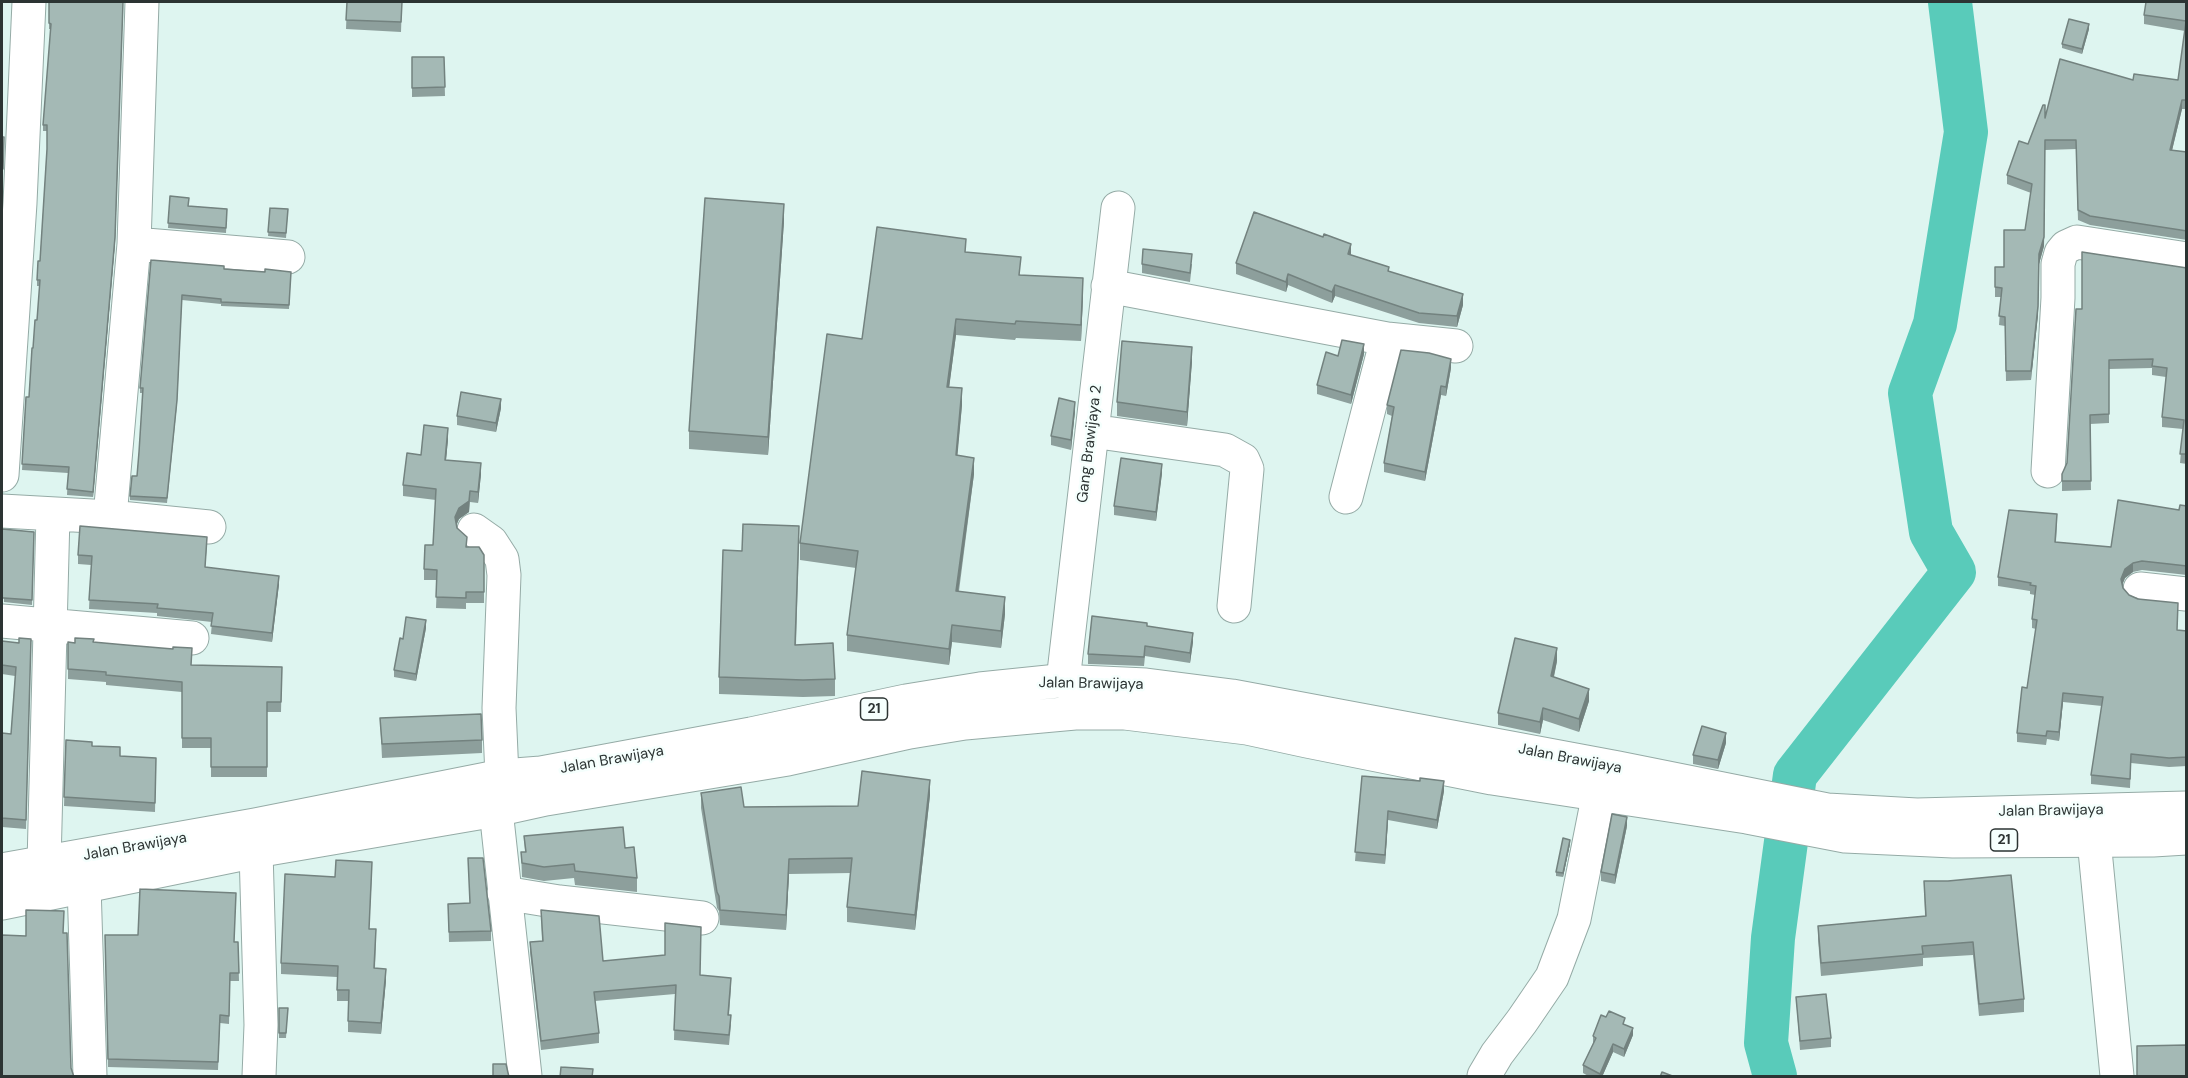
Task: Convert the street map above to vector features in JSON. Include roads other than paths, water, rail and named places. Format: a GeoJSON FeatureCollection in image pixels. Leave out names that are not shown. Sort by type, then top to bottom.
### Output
{"type":"FeatureCollection","features":[{"type":"Feature","properties":{"kind":"main road"},"geometry":{"type":"LineString","coordinates":[[2,475],[11,202],[29,2]]}},
{"type":"Feature","properties":{"kind":"main road"},"geometry":{"type":"LineString","coordinates":[[110,517],[134,244],[142,2]]}},
{"type":"Feature","properties":{"kind":"main road","name":"Gang Brawijaya 2"},"geometry":{"type":"LineString","coordinates":[[1063,681],[1118,208]]}},
{"type":"Feature","properties":{"kind":"main road"},"geometry":{"type":"LineString","coordinates":[[2048,471],[2058,264],[2061,253],[2066,247],[2077,242],[2187,259]]}},
{"type":"Feature","properties":{"kind":"main road"},"geometry":{"type":"LineString","coordinates":[[134,244],[288,257]]}},
{"type":"Feature","properties":{"kind":"main road"},"geometry":{"type":"LineString","coordinates":[[1108,286],[1387,339],[1456,346]]}},
{"type":"Feature","properties":{"kind":"main road"},"geometry":{"type":"LineString","coordinates":[[1346,497],[1387,339]]}},
{"type":"Feature","properties":{"kind":"main road"},"geometry":{"type":"LineString","coordinates":[[1092,431],[1225,450],[1243,460],[1247,469],[1234,606]]}},
{"type":"Feature","properties":{"kind":"main road"},"geometry":{"type":"LineString","coordinates":[[2,512],[110,517],[209,526]]}},
{"type":"Feature","properties":{"kind":"main road"},"geometry":{"type":"LineString","coordinates":[[44,879],[53,515]]}},
{"type":"Feature","properties":{"kind":"main road"},"geometry":{"type":"LineString","coordinates":[[474,530],[491,542],[502,559],[504,575],[499,708],[502,776]]}},
{"type":"Feature","properties":{"kind":"main road"},"geometry":{"type":"LineString","coordinates":[[2140,589],[2187,594]]}},
{"type":"Feature","properties":{"kind":"main road"},"geometry":{"type":"LineString","coordinates":[[2,621],[192,638]]}},
{"type":"Feature","properties":{"kind":"main road","name":"Jalan Brawijaya"},"geometry":{"type":"LineString","coordinates":[[92,874],[136,877],[256,851],[495,810],[543,786],[751,734],[980,688],[1063,681],[1146,685],[1232,696],[1824,821],[1917,815],[2187,808]]}},
{"type":"Feature","properties":{"kind":"main road","name":"Jalan Brawijaya"},"geometry":{"type":"LineString","coordinates":[[2,870],[44,879],[92,874],[502,776],[543,786],[788,759],[871,740],[954,725],[1075,713],[1125,713],[1237,726],[1492,777],[1599,793],[1741,804]]}},
{"type":"Feature","properties":{"kind":"main road"},"geometry":{"type":"LineString","coordinates":[[1484,1077],[1497,1054],[1552,977],[1574,918],[1599,793]]}},
{"type":"Feature","properties":{"kind":"main road"},"geometry":{"type":"LineString","coordinates":[[495,810],[525,1077]]}},
{"type":"Feature","properties":{"kind":"main road","name":"Jalan Brawijaya"},"geometry":{"type":"LineString","coordinates":[[1824,821],[1845,836],[1918,840],[2187,838]]}},
{"type":"Feature","properties":{"kind":"main road"},"geometry":{"type":"LineString","coordinates":[[2094,840],[2117,1077]]}},
{"type":"Feature","properties":{"kind":"main road"},"geometry":{"type":"LineString","coordinates":[[256,851],[261,1025],[259,1077]]}},
{"type":"Feature","properties":{"kind":"main road"},"geometry":{"type":"LineString","coordinates":[[90,1077],[92,874]]}},
{"type":"Feature","properties":{"kind":"main road","name":"Jalan Brawijaya"},"geometry":{"type":"LineString","coordinates":[[2,903],[44,879]]}},
{"type":"Feature","properties":{"kind":"main road"},"geometry":{"type":"LineString","coordinates":[[504,893],[559,902],[702,918]]}},
{"type":"Feature","properties":{"kind":"waterway"},"geometry":{"type":"LineString","coordinates":[[1775,1076],[1766,1043],[1773,938],[1795,775],[1954,572],[1931,532],[1910,393],[1935,324],[1966,132],[1950,2]]}}]}
